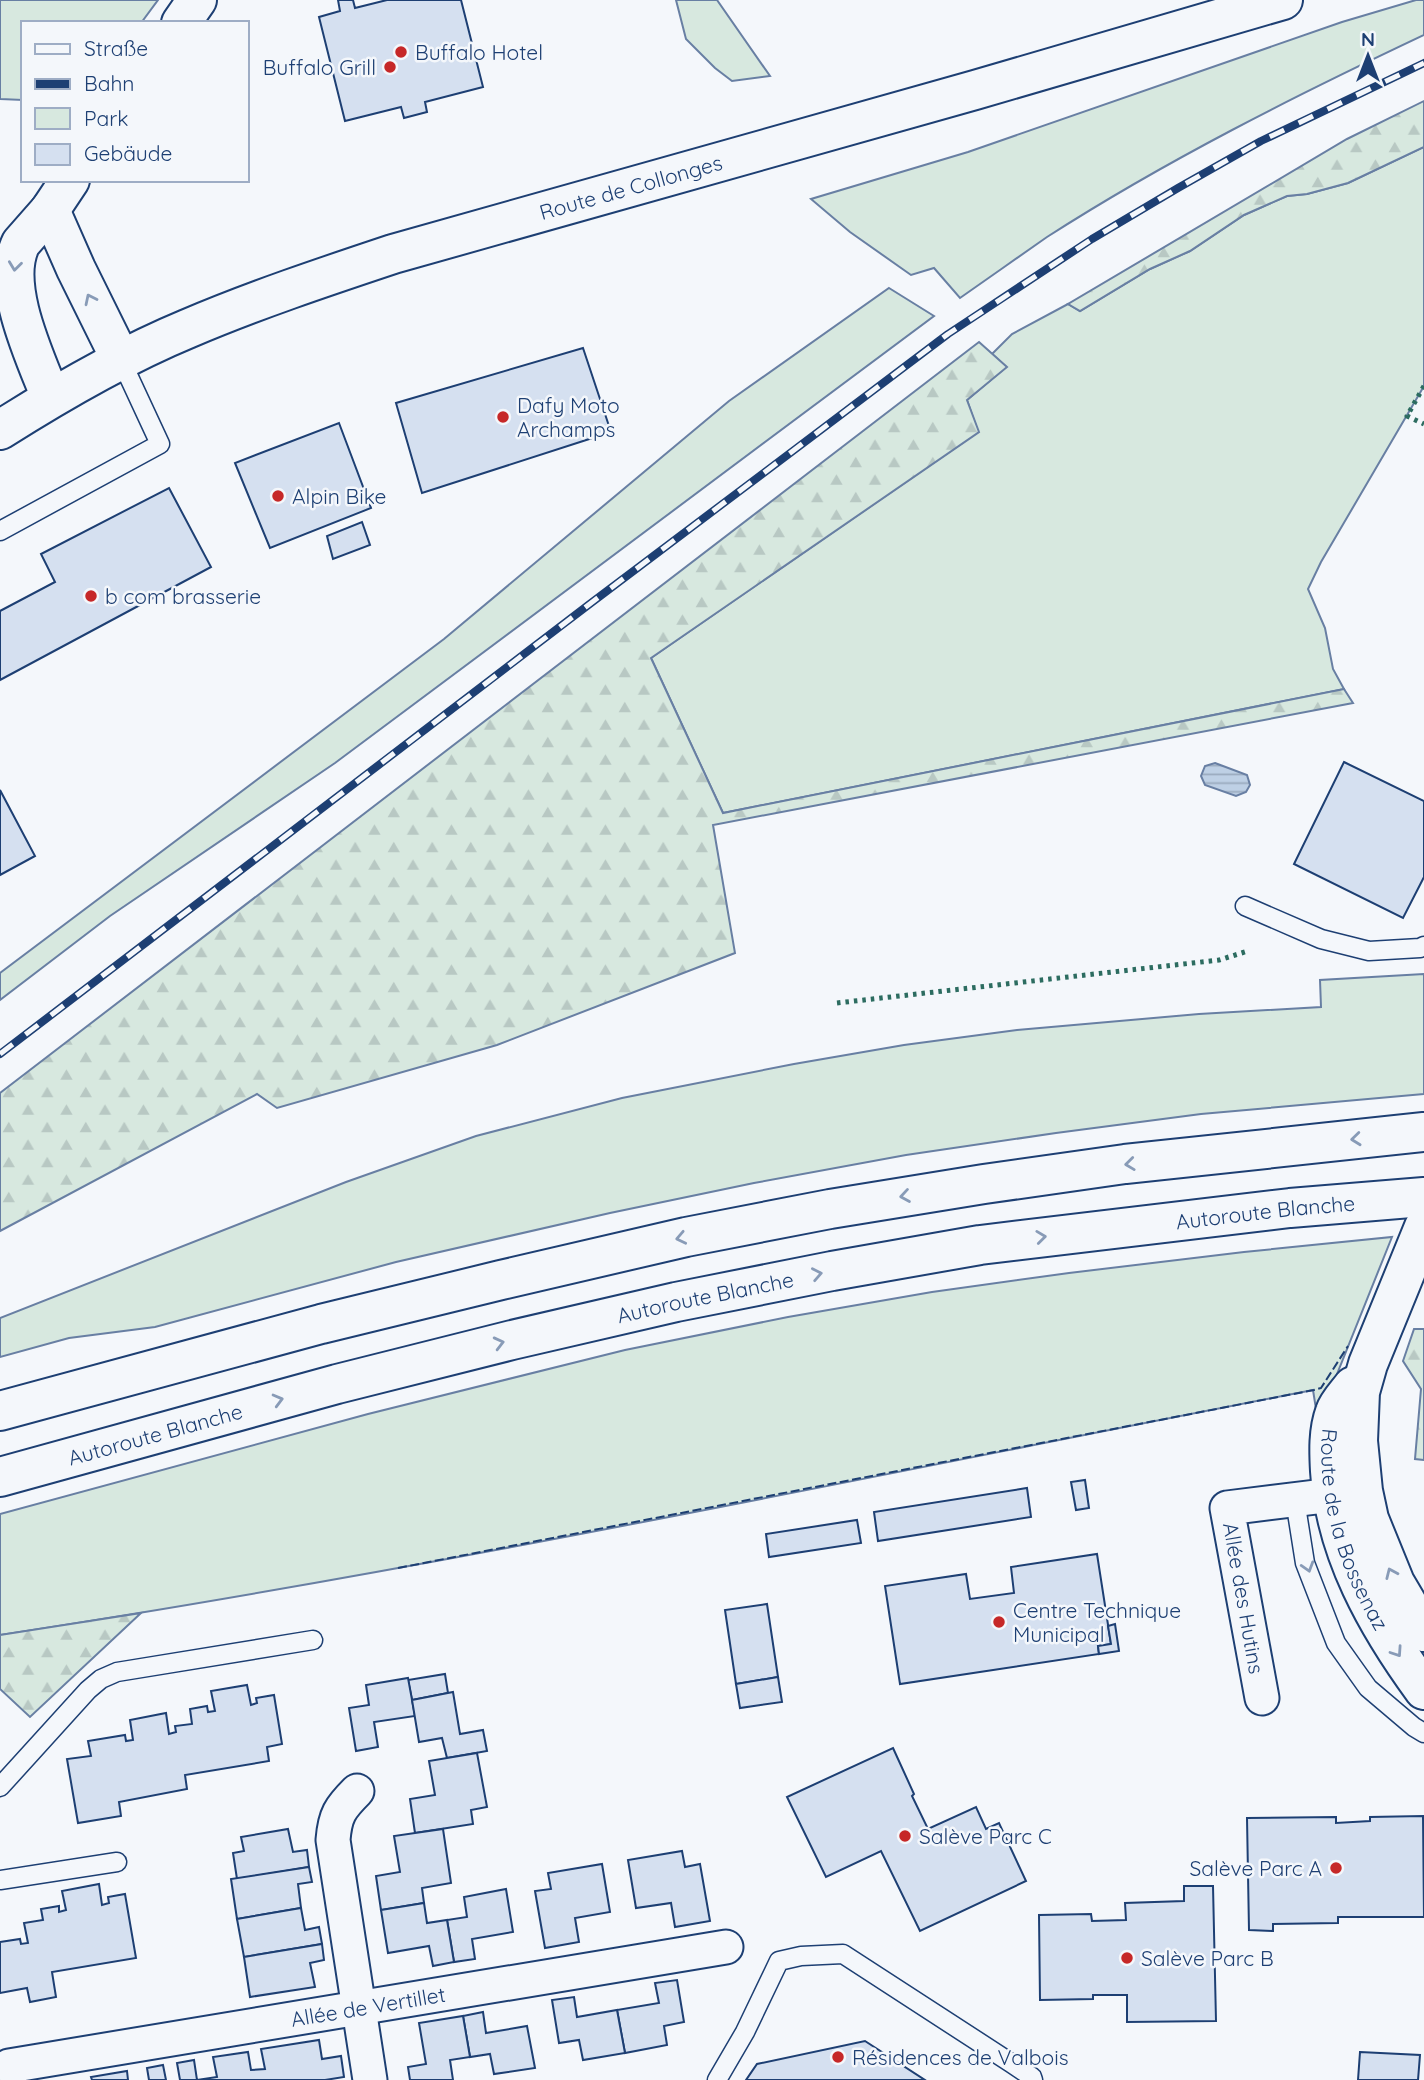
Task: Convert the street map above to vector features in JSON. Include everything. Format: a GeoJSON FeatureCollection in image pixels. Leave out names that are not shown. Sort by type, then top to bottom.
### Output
{"type":"FeatureCollection","features":[{"type":"Feature","properties":{"kind":"main road"},"geometry":{"type":"LineString","coordinates":[[182,21],[197,0]]}},
{"type":"Feature","properties":{"kind":"main road","name":"Route de Collonges"},"geometry":{"type":"LineString","coordinates":[[0,430],[51,398],[185,329],[393,254],[1283,0]]}},
{"type":"Feature","properties":{"kind":"main road"},"geometry":{"type":"LineString","coordinates":[[60,195],[76,269],[121,360]]}},
{"type":"Feature","properties":{"kind":"main road"},"geometry":{"type":"LineString","coordinates":[[51,398],[18,312],[13,271],[21,243],[60,195]]}},
{"type":"Feature","properties":{"kind":"main road"},"geometry":{"type":"LineString","coordinates":[[0,1411],[321,1324],[686,1237],[790,1216],[1125,1164],[1424,1132]]}},
{"type":"Feature","properties":{"kind":"main road","name":"Autoroute Blanche"},"geometry":{"type":"LineString","coordinates":[[0,1477],[337,1384],[676,1301],[980,1245],[1277,1209],[1424,1197]]}},
{"type":"Feature","properties":{"kind":"main road","name":"Route de la Bossenaz"},"geometry":{"type":"LineString","coordinates":[[1424,1227],[1368,1364],[1335,1411],[1328,1447],[1330,1495],[1343,1541],[1366,1597],[1393,1648],[1424,1690]]}},
{"type":"Feature","properties":{"kind":"main road","name":"Route de la Bossenaz"},"geometry":{"type":"LineString","coordinates":[[1330,1495],[1369,1519],[1395,1583],[1424,1632]]}},
{"type":"Feature","properties":{"kind":"street","name":"Allée des Hutins"},"geometry":{"type":"LineString","coordinates":[[1262,1698],[1227,1508],[1330,1495]]}},
{"type":"Feature","properties":{"kind":"street"},"geometry":{"type":"LineString","coordinates":[[357,1791],[342,1806],[335,1819],[333,1840],[370,2080]]}},
{"type":"Feature","properties":{"kind":"street","name":"Allée de Vertillet"},"geometry":{"type":"LineString","coordinates":[[9,2066],[726,1947]]}},
{"type":"Feature","properties":{"kind":"lane"},"geometry":{"type":"LineString","coordinates":[[0,531],[160,444],[121,360]]}},
{"type":"Feature","properties":{"kind":"lane"},"geometry":{"type":"LineString","coordinates":[[1245,906],[1321,939],[1369,951],[1424,946]]}},
{"type":"Feature","properties":{"kind":"lane","name":"Route de la Bossenaz"},"geometry":{"type":"LineString","coordinates":[[1330,1495],[1305,1563],[1336,1643],[1368,1688],[1424,1733]]}},
{"type":"Feature","properties":{"kind":"lane"},"geometry":{"type":"LineString","coordinates":[[0,1787],[88,1690],[108,1676],[130,1670],[313,1640]]}},
{"type":"Feature","properties":{"kind":"lane"},"geometry":{"type":"LineString","coordinates":[[0,1880],[117,1862]]}},
{"type":"Feature","properties":{"kind":"lane"},"geometry":{"type":"LineString","coordinates":[[718,2080],[745,2032],[779,1961],[801,1956],[843,1954],[1033,2080]]}},
{"type":"Feature","properties":{"kind":"green space"},"geometry":{"type":"Polygon","coordinates":[[[0,0],[158,0],[142,21],[21,21],[21,100],[0,99],[0,0]]]}},
{"type":"Feature","properties":{"kind":"green space"},"geometry":{"type":"Polygon","coordinates":[[[676,0],[717,0],[770,76],[732,81],[715,68],[686,39],[676,0]]]}},
{"type":"Feature","properties":{"kind":"green space"},"geometry":{"type":"Polygon","coordinates":[[[1424,0],[1424,35],[1185,155],[1047,237],[960,298],[934,268],[911,275],[850,232],[811,199],[968,152],[1342,22],[1424,0]]]}},
{"type":"Feature","properties":{"kind":"green space"},"geometry":{"type":"Polygon","coordinates":[[[1424,101],[1424,147],[1348,183],[1307,194],[1287,196],[1244,215],[1190,251],[1150,269],[1080,311],[1068,304],[1347,139],[1424,101]]]}},
{"type":"Feature","properties":{"kind":"green space"},"geometry":{"type":"Polygon","coordinates":[[[1424,147],[1424,386],[1321,562],[1308,589],[1325,628],[1333,669],[1344,689],[723,813],[651,658],[978,432],[967,400],[1006,367],[992,354],[1012,334],[1068,304],[1080,311],[1150,269],[1190,251],[1244,215],[1287,196],[1307,194],[1348,183],[1424,147]]]}},
{"type":"Feature","properties":{"kind":"green space"},"geometry":{"type":"Polygon","coordinates":[[[889,288],[934,316],[335,763],[110,916],[0,1000],[0,973],[444,639],[729,401],[889,288]]]}},
{"type":"Feature","properties":{"kind":"green space"},"geometry":{"type":"Polygon","coordinates":[[[979,342],[1007,367],[967,400],[979,432],[651,658],[723,813],[1344,689],[1353,703],[713,825],[735,953],[497,1045],[277,1108],[257,1094],[0,1231],[0,1093],[979,342]]]}},
{"type":"Feature","properties":{"kind":"green space"},"geometry":{"type":"Polygon","coordinates":[[[1424,974],[1424,1094],[1201,1114],[1056,1133],[906,1155],[754,1183],[396,1262],[155,1327],[69,1338],[0,1357],[0,1318],[346,1182],[476,1136],[622,1098],[904,1045],[1017,1030],[1199,1014],[1321,1007],[1320,980],[1424,974]]]}},
{"type":"Feature","properties":{"kind":"green space"},"geometry":{"type":"Polygon","coordinates":[[[1392,1237],[1335,1379],[1316,1409],[1313,1390],[494,1550],[165,1609],[0,1635],[0,1514],[368,1414],[625,1350],[788,1317],[932,1292],[1069,1273],[1392,1237]]]}},
{"type":"Feature","properties":{"kind":"green space"},"geometry":{"type":"Polygon","coordinates":[[[1414,1329],[1424,1329],[1424,1460],[1415,1459],[1421,1389],[1403,1361],[1414,1329]]]}},
{"type":"Feature","properties":{"kind":"green space"},"geometry":{"type":"Polygon","coordinates":[[[141,1613],[30,1717],[0,1689],[0,1635],[141,1613]]]}},
{"type":"Feature","properties":{"kind":"water"},"geometry":{"type":"Polygon","coordinates":[[[1215,763],[1247,775],[1250,785],[1246,792],[1236,796],[1205,785],[1201,776],[1205,766],[1215,763]]]}},
{"type":"Feature","properties":{"kind":"building","name":"Buffalo Hotel"},"geometry":{"type":"Polygon","coordinates":[[[338,0],[353,0],[355,8],[387,0],[461,0],[483,87],[425,102],[427,112],[404,118],[401,107],[345,121],[319,17],[340,11],[338,0]]]}},
{"type":"Feature","properties":{"kind":"building","name":"Dafy Moto Archamps"},"geometry":{"type":"Polygon","coordinates":[[[583,348],[611,432],[422,493],[396,403],[583,348]]]}},
{"type":"Feature","properties":{"kind":"building"},"geometry":{"type":"Polygon","coordinates":[[[339,423],[371,508],[270,548],[235,463],[339,423]]]}},
{"type":"Feature","properties":{"kind":"building","name":"b com brasserie"},"geometry":{"type":"Polygon","coordinates":[[[169,488],[211,567],[0,680],[0,611],[55,582],[41,554],[169,488]]]}},
{"type":"Feature","properties":{"kind":"building"},"geometry":{"type":"Polygon","coordinates":[[[362,522],[370,545],[333,559],[327,536],[362,522]]]}},
{"type":"Feature","properties":{"kind":"building"},"geometry":{"type":"Polygon","coordinates":[[[1344,762],[1424,801],[1424,877],[1403,918],[1294,864],[1344,762]]]}},
{"type":"Feature","properties":{"kind":"building"},"geometry":{"type":"Polygon","coordinates":[[[0,790],[35,856],[0,875],[0,790]]]}},
{"type":"Feature","properties":{"kind":"building"},"geometry":{"type":"Polygon","coordinates":[[[1085,1480],[1089,1508],[1076,1510],[1071,1482],[1085,1480]]]}},
{"type":"Feature","properties":{"kind":"building"},"geometry":{"type":"Polygon","coordinates":[[[1027,1488],[1031,1517],[878,1541],[874,1512],[1027,1488]]]}},
{"type":"Feature","properties":{"kind":"building"},"geometry":{"type":"Polygon","coordinates":[[[857,1520],[861,1543],[769,1557],[766,1534],[857,1520]]]}},
{"type":"Feature","properties":{"kind":"building","name":"Centre Technique Municipal"},"geometry":{"type":"Polygon","coordinates":[[[1097,1554],[1111,1644],[1098,1646],[1099,1654],[900,1684],[885,1586],[966,1574],[970,1599],[1014,1593],[1011,1567],[1097,1554]]]}},
{"type":"Feature","properties":{"kind":"building"},"geometry":{"type":"Polygon","coordinates":[[[767,1604],[778,1677],[736,1684],[725,1610],[767,1604]]]}},
{"type":"Feature","properties":{"kind":"building"},"geometry":{"type":"Polygon","coordinates":[[[1115,1624],[1119,1651],[1099,1654],[1098,1646],[1111,1644],[1108,1626],[1115,1624]]]}},
{"type":"Feature","properties":{"kind":"building"},"geometry":{"type":"Polygon","coordinates":[[[445,1674],[448,1693],[412,1700],[408,1680],[445,1674]]]}},
{"type":"Feature","properties":{"kind":"building"},"geometry":{"type":"Polygon","coordinates":[[[778,1677],[782,1702],[740,1708],[736,1684],[778,1677]]]}},
{"type":"Feature","properties":{"kind":"building"},"geometry":{"type":"Polygon","coordinates":[[[408,1678],[415,1716],[374,1722],[378,1747],[356,1751],[349,1708],[369,1705],[366,1685],[408,1678]]]}},
{"type":"Feature","properties":{"kind":"building"},"geometry":{"type":"Polygon","coordinates":[[[247,1685],[251,1705],[257,1703],[256,1698],[274,1695],[282,1744],[267,1747],[269,1761],[185,1775],[187,1789],[119,1802],[121,1816],[78,1823],[67,1759],[91,1756],[88,1741],[125,1735],[126,1741],[133,1740],[130,1720],[166,1713],[169,1734],[176,1732],[175,1726],[192,1724],[190,1709],[207,1706],[208,1712],[215,1711],[211,1691],[247,1685]]]}},
{"type":"Feature","properties":{"kind":"building"},"geometry":{"type":"Polygon","coordinates":[[[453,1692],[460,1734],[483,1730],[487,1751],[447,1758],[442,1738],[419,1742],[412,1700],[453,1692]]]}},
{"type":"Feature","properties":{"kind":"building","name":"Salève Parc C"},"geometry":{"type":"Polygon","coordinates":[[[893,1748],[928,1829],[976,1807],[986,1829],[999,1823],[1026,1881],[920,1931],[881,1851],[826,1877],[787,1797],[893,1748]]]}},
{"type":"Feature","properties":{"kind":"building"},"geometry":{"type":"Polygon","coordinates":[[[477,1753],[487,1807],[471,1810],[473,1824],[415,1833],[410,1799],[435,1795],[429,1761],[477,1753]]]}},
{"type":"Feature","properties":{"kind":"building","name":"Salève Parc A"},"geometry":{"type":"Polygon","coordinates":[[[1423,1816],[1424,1917],[1338,1917],[1338,1923],[1273,1924],[1273,1931],[1249,1930],[1247,1818],[1336,1817],[1336,1823],[1370,1821],[1370,1817],[1423,1816]]]}},
{"type":"Feature","properties":{"kind":"building"},"geometry":{"type":"Polygon","coordinates":[[[288,1829],[293,1852],[307,1850],[309,1867],[237,1879],[233,1853],[244,1851],[241,1837],[288,1829]]]}},
{"type":"Feature","properties":{"kind":"building"},"geometry":{"type":"Polygon","coordinates":[[[443,1829],[451,1883],[422,1888],[424,1903],[381,1910],[376,1876],[400,1872],[394,1836],[443,1829]]]}},
{"type":"Feature","properties":{"kind":"building"},"geometry":{"type":"Polygon","coordinates":[[[682,1851],[685,1867],[700,1864],[710,1921],[675,1927],[671,1903],[636,1908],[628,1860],[682,1851]]]}},
{"type":"Feature","properties":{"kind":"building"},"geometry":{"type":"Polygon","coordinates":[[[602,1864],[610,1912],[575,1918],[579,1942],[545,1948],[535,1891],[551,1889],[548,1873],[602,1864]]]}},
{"type":"Feature","properties":{"kind":"building"},"geometry":{"type":"Polygon","coordinates":[[[309,1867],[312,1882],[298,1884],[301,1908],[237,1919],[231,1879],[309,1867]]]}},
{"type":"Feature","properties":{"kind":"building"},"geometry":{"type":"Polygon","coordinates":[[[99,1884],[102,1905],[109,1903],[108,1897],[125,1894],[136,1958],[52,1972],[56,1997],[30,2002],[27,1988],[0,1993],[0,1942],[20,1939],[21,1944],[28,1943],[24,1923],[43,1920],[41,1909],[59,1906],[59,1912],[66,1910],[62,1891],[99,1884]]]}},
{"type":"Feature","properties":{"kind":"building","name":"Salève Parc B"},"geometry":{"type":"Polygon","coordinates":[[[1184,1886],[1213,1886],[1216,2021],[1127,2022],[1127,1995],[1040,2000],[1039,1915],[1091,1914],[1092,1921],[1126,1920],[1125,1903],[1184,1901],[1184,1886]]]}},
{"type":"Feature","properties":{"kind":"building"},"geometry":{"type":"Polygon","coordinates":[[[506,1889],[513,1932],[472,1939],[475,1959],[454,1962],[447,1920],[467,1917],[464,1897],[506,1889]]]}},
{"type":"Feature","properties":{"kind":"building"},"geometry":{"type":"Polygon","coordinates":[[[424,1903],[427,1923],[447,1920],[454,1962],[433,1966],[429,1946],[388,1953],[381,1910],[424,1903]]]}},
{"type":"Feature","properties":{"kind":"building"},"geometry":{"type":"Polygon","coordinates":[[[301,1908],[305,1930],[319,1927],[322,1944],[244,1957],[237,1919],[301,1908]]]}},
{"type":"Feature","properties":{"kind":"building"},"geometry":{"type":"Polygon","coordinates":[[[322,1944],[324,1960],[310,1963],[315,1987],[250,1997],[244,1957],[322,1944]]]}},
{"type":"Feature","properties":{"kind":"building"},"geometry":{"type":"Polygon","coordinates":[[[677,1980],[684,2022],[664,2026],[667,2045],[625,2053],[617,2010],[659,2003],[655,1983],[677,1980]]]}},
{"type":"Feature","properties":{"kind":"building"},"geometry":{"type":"Polygon","coordinates":[[[574,1997],[577,2017],[617,2010],[625,2053],[583,2060],[579,2040],[559,2043],[552,2000],[574,1997]]]}},
{"type":"Feature","properties":{"kind":"building"},"geometry":{"type":"Polygon","coordinates":[[[483,2012],[486,2033],[527,2026],[535,2068],[494,2074],[490,2054],[470,2057],[463,2016],[483,2012]]]}},
{"type":"Feature","properties":{"kind":"building"},"geometry":{"type":"Polygon","coordinates":[[[463,2016],[470,2057],[450,2060],[453,2080],[410,2080],[408,2067],[426,2064],[419,2023],[463,2016]]]}},
{"type":"Feature","properties":{"kind":"building"},"geometry":{"type":"Polygon","coordinates":[[[319,2040],[322,2059],[341,2056],[344,2077],[325,2080],[197,2080],[217,2077],[213,2057],[248,2052],[251,2070],[265,2069],[261,2049],[319,2040]]]}},
{"type":"Feature","properties":{"kind":"building","name":"Résidences de Valbois"},"geometry":{"type":"Polygon","coordinates":[[[865,2041],[925,2080],[746,2080],[757,2064],[865,2041]]]}},
{"type":"Feature","properties":{"kind":"building"},"geometry":{"type":"Polygon","coordinates":[[[1360,2052],[1420,2055],[1418,2080],[1358,2080],[1360,2052]]]}},
{"type":"Feature","properties":{"kind":"building"},"geometry":{"type":"Polygon","coordinates":[[[194,2060],[197,2080],[180,2080],[177,2063],[194,2060]]]}},
{"type":"Feature","properties":{"kind":"building"},"geometry":{"type":"Polygon","coordinates":[[[163,2065],[166,2080],[149,2080],[147,2068],[163,2065]]]}},
{"type":"Feature","properties":{"kind":"building"},"geometry":{"type":"Polygon","coordinates":[[[127,2071],[128,2080],[92,2080],[91,2077],[127,2071]]]}},
{"type":"Feature","properties":{"kind":"railway"},"geometry":{"type":"LineString","coordinates":[[0,1054],[948,334],[1092,239],[1178,188],[1261,141],[1424,63]]}},
{"type":"Feature","properties":{"kind":"hedge"},"geometry":{"type":"LineString","coordinates":[[1424,386],[1407,416],[1424,424]]}},
{"type":"Feature","properties":{"kind":"hedge"},"geometry":{"type":"LineString","coordinates":[[837,1003],[1219,960],[1248,951]]}},
{"type":"Feature","properties":{"kind":"fence"},"geometry":{"type":"LineString","coordinates":[[398,1568],[1314,1390],[1321,1388],[1348,1346]]}},
{"type":"Feature","properties":{"kind":"place","name":"Buffalo Hotel"},"geometry":{"type":"Point","coordinates":[401,52]}},
{"type":"Feature","properties":{"kind":"place","name":"Buffalo Grill"},"geometry":{"type":"Point","coordinates":[390,67]}},
{"type":"Feature","properties":{"kind":"place","name":"Dafy Moto Archamps"},"geometry":{"type":"Point","coordinates":[503,417]}},
{"type":"Feature","properties":{"kind":"place","name":"Alpin Bike"},"geometry":{"type":"Point","coordinates":[278,496]}},
{"type":"Feature","properties":{"kind":"place","name":"b com brasserie"},"geometry":{"type":"Point","coordinates":[91,596]}},
{"type":"Feature","properties":{"kind":"place","name":"Centre Technique Municipal"},"geometry":{"type":"Point","coordinates":[999,1622]}},
{"type":"Feature","properties":{"kind":"place","name":"Salève Parc C"},"geometry":{"type":"Point","coordinates":[905,1836]}},
{"type":"Feature","properties":{"kind":"place","name":"Salève Parc A"},"geometry":{"type":"Point","coordinates":[1336,1868]}},
{"type":"Feature","properties":{"kind":"place","name":"Salève Parc B"},"geometry":{"type":"Point","coordinates":[1127,1958]}},
{"type":"Feature","properties":{"kind":"place","name":"Résidences de Valbois"},"geometry":{"type":"Point","coordinates":[838,2057]}}]}
